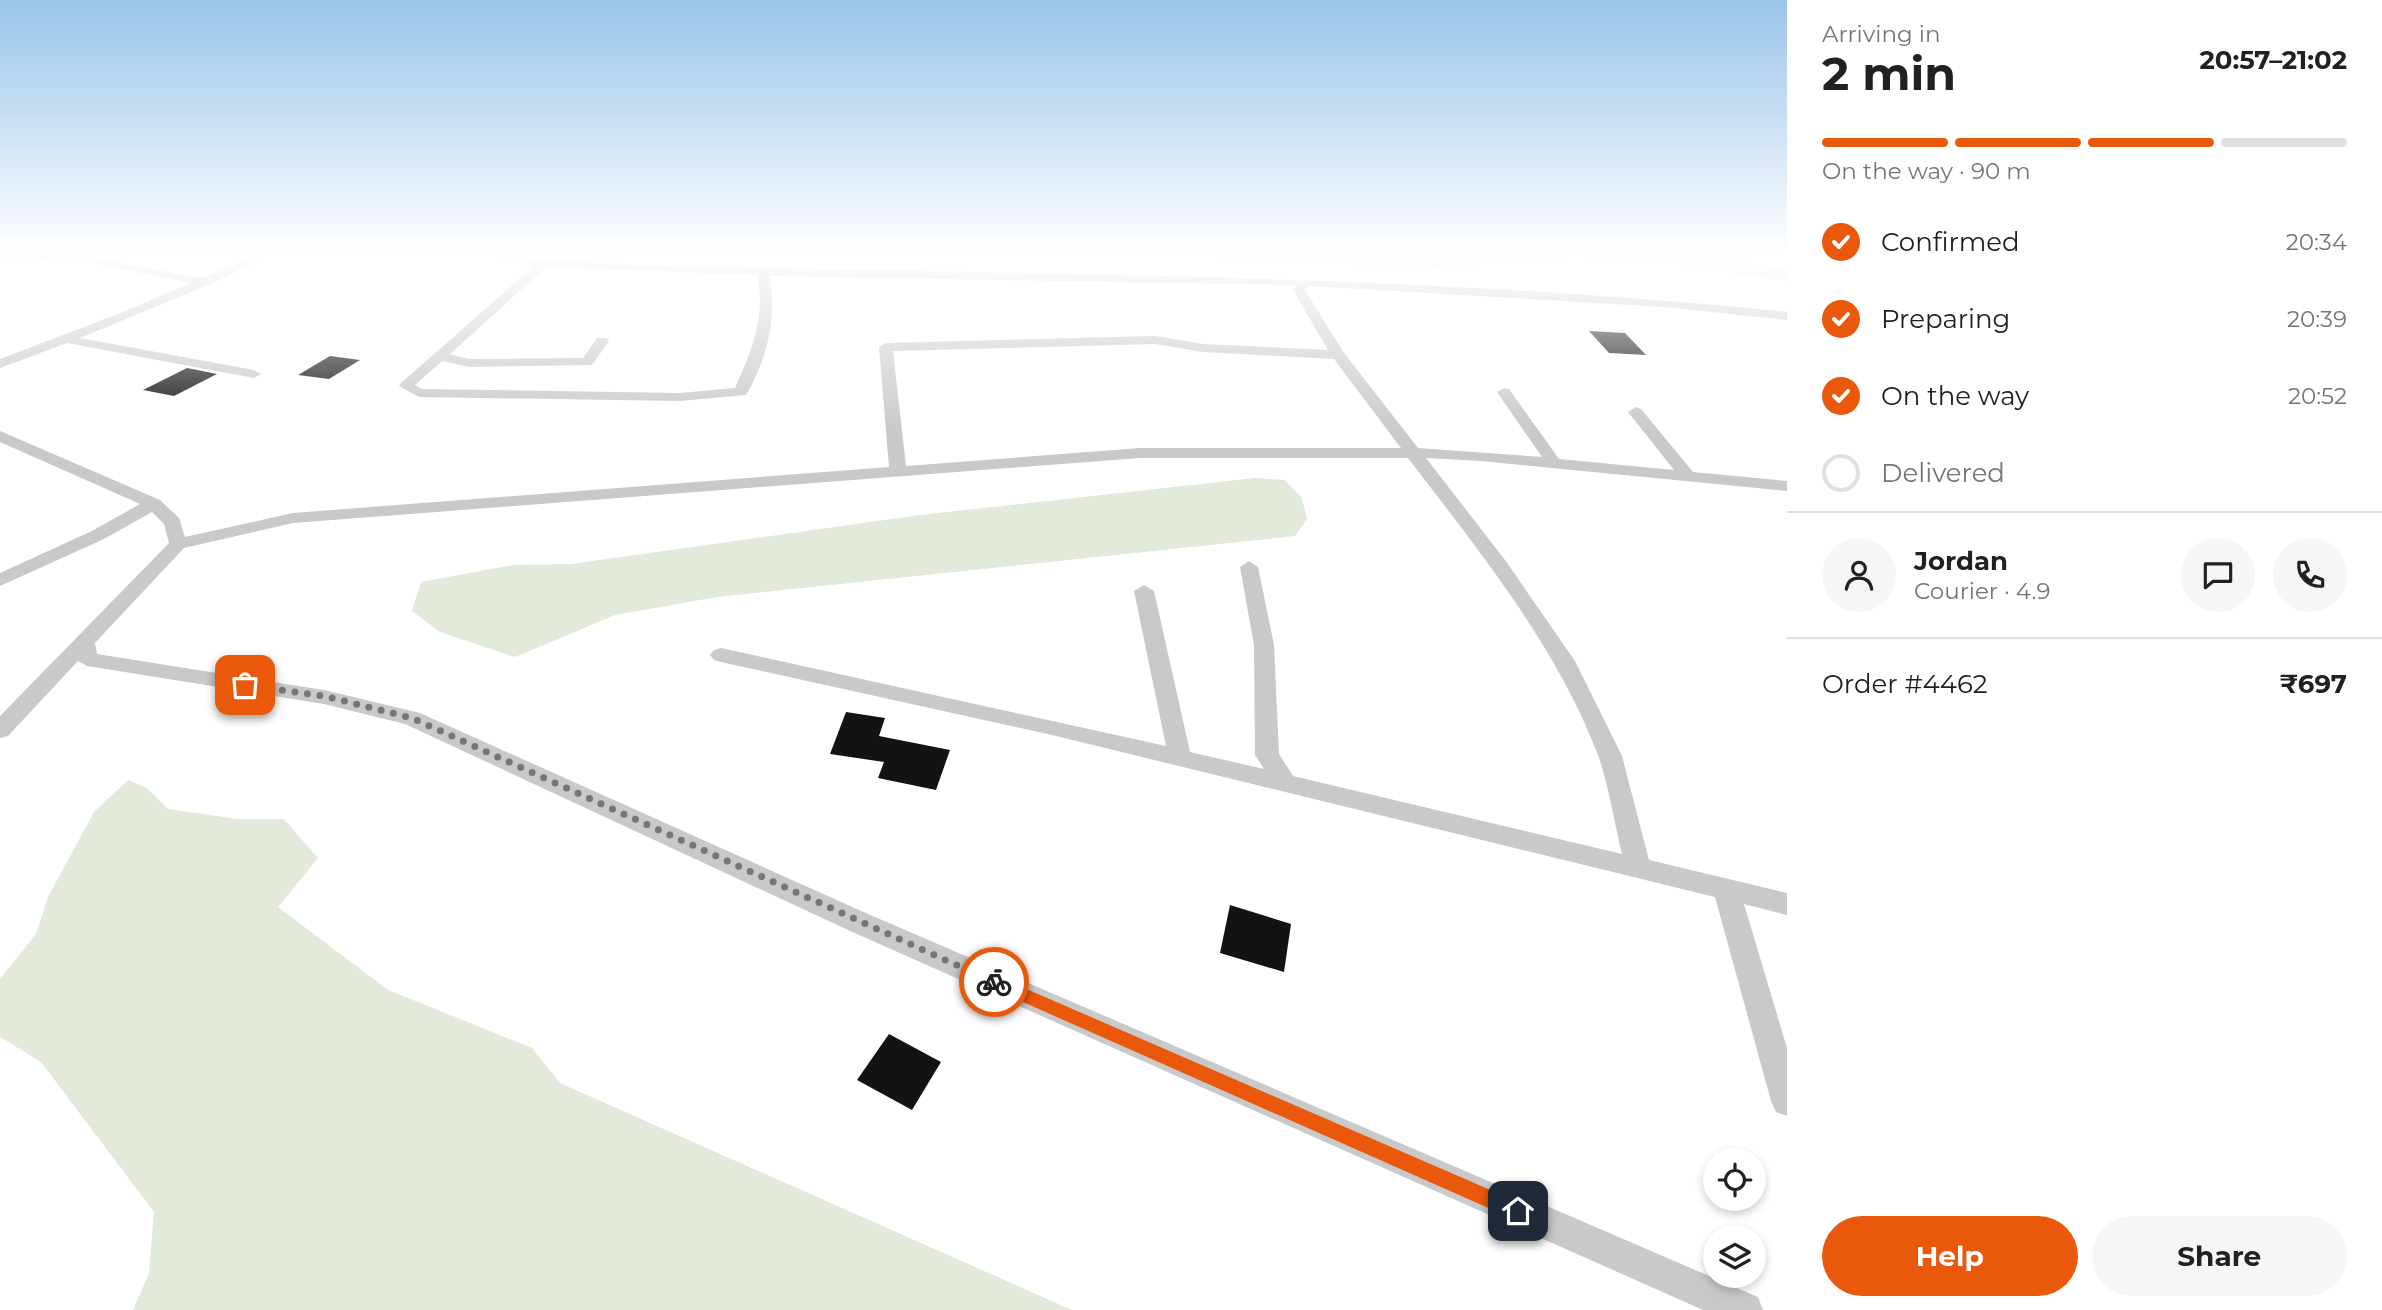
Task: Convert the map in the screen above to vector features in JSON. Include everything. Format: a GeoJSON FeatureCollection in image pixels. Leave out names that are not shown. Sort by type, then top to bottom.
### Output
{"type":"FeatureCollection","features":[{"type":"Feature","properties":{"kind":"street"},"geometry":{"type":"LineString","coordinates":[[0,364],[68,340],[131,313]]}},
{"type":"Feature","properties":{"kind":"street"},"geometry":{"type":"LineString","coordinates":[[488,313],[406,386],[419,393],[680,397],[741,392],[765,334],[767,313]]}},
{"type":"Feature","properties":{"kind":"street"},"geometry":{"type":"LineString","coordinates":[[1313,313],[1338,355],[1498,564],[1564,661],[1610,756],[1638,868]]}},
{"type":"Feature","properties":{"kind":"street"},"geometry":{"type":"LineString","coordinates":[[1760,313],[1787,316]]}},
{"type":"Feature","properties":{"kind":"street"},"geometry":{"type":"LineString","coordinates":[[68,340],[254,374]]}},
{"type":"Feature","properties":{"kind":"street"},"geometry":{"type":"LineString","coordinates":[[898,472],[886,346],[1155,340],[1203,348],[1338,355]]}},
{"type":"Feature","properties":{"kind":"street"},"geometry":{"type":"LineString","coordinates":[[439,356],[469,363],[587,362],[602,341]]}},
{"type":"Feature","properties":{"kind":"street"},"geometry":{"type":"LineString","coordinates":[[1504,392],[1554,463]]}},
{"type":"Feature","properties":{"kind":"street"},"geometry":{"type":"LineString","coordinates":[[1636,412],[1688,476]]}},
{"type":"Feature","properties":{"kind":"street"},"geometry":{"type":"LineString","coordinates":[[0,436],[153,505],[173,522],[178,544]]}},
{"type":"Feature","properties":{"kind":"street"},"geometry":{"type":"LineString","coordinates":[[0,730],[178,544],[293,518],[1140,453],[1413,453],[1554,463],[1787,486]]}},
{"type":"Feature","properties":{"kind":"street"},"geometry":{"type":"LineString","coordinates":[[0,580],[153,505]]}},
{"type":"Feature","properties":{"kind":"street"},"geometry":{"type":"LineString","coordinates":[[1250,567],[1264,645],[1267,755],[1285,783]]}},
{"type":"Feature","properties":{"kind":"street"},"geometry":{"type":"LineString","coordinates":[[1144,591],[1180,758]]}},
{"type":"Feature","properties":{"kind":"street"},"geometry":{"type":"LineString","coordinates":[[84,641],[87,659],[324,696],[412,718],[883,933],[1745,1310]]}},
{"type":"Feature","properties":{"kind":"street"},"geometry":{"type":"LineString","coordinates":[[722,655],[1180,758],[1787,904]]}},
{"type":"Feature","properties":{"kind":"street"},"geometry":{"type":"LineString","coordinates":[[1726,889],[1787,1101]]}},
{"type":"Feature","properties":{"kind":"green space"},"geometry":{"type":"Polygon","coordinates":[[[1255,478],[1285,480],[1302,498],[1307,519],[1295,536],[717,597],[615,615],[515,657],[440,632],[412,611],[421,582],[513,565],[571,564],[920,515],[1255,478]]]}},
{"type":"Feature","properties":{"kind":"green space"},"geometry":{"type":"Polygon","coordinates":[[[128,780],[147,788],[168,809],[237,819],[284,819],[318,858],[278,907],[388,990],[532,1048],[560,1083],[1072,1310],[133,1310],[149,1273],[154,1212],[41,1062],[0,1037],[0,979],[36,934],[48,897],[94,812],[128,780]]]}},
{"type":"Feature","properties":{"kind":"building"},"geometry":{"type":"Polygon","coordinates":[[[1589,331],[1625,333],[1646,355],[1609,353],[1589,331]]]}},
{"type":"Feature","properties":{"kind":"building"},"geometry":{"type":"Polygon","coordinates":[[[330,356],[360,360],[329,379],[298,375],[330,356]]]}},
{"type":"Feature","properties":{"kind":"building"},"geometry":{"type":"Polygon","coordinates":[[[187,368],[217,374],[174,396],[143,390],[187,368]]]}},
{"type":"Feature","properties":{"kind":"building"},"geometry":{"type":"Polygon","coordinates":[[[846,712],[885,718],[879,736],[950,750],[936,790],[878,778],[884,762],[830,754],[846,712]]]}},
{"type":"Feature","properties":{"kind":"building"},"geometry":{"type":"Polygon","coordinates":[[[1230,905],[1291,924],[1284,972],[1220,953],[1230,905]]]}},
{"type":"Feature","properties":{"kind":"building"},"geometry":{"type":"Polygon","coordinates":[[[889,1034],[941,1062],[912,1110],[857,1080],[889,1034]]]}},
{"type":"Feature","properties":{"kind":"way so far"},"geometry":{"type":"LineString","coordinates":[[245,685],[324,696],[412,718],[994,982]]}},
{"type":"Feature","properties":{"kind":"route"},"geometry":{"type":"LineString","coordinates":[[994,982],[1518,1211]]}}]}
